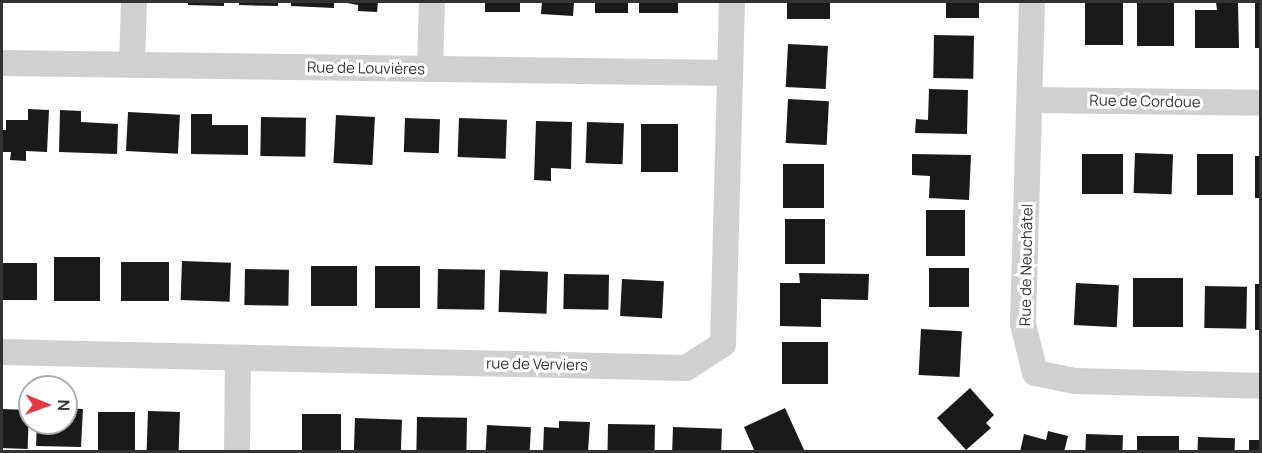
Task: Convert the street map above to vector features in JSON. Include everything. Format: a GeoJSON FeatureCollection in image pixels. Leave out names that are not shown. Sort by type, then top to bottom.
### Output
{"type":"FeatureCollection","features":[{"type":"Feature","properties":{"kind":"street"},"geometry":{"type":"LineString","coordinates":[[132,65],[134,2]]}},
{"type":"Feature","properties":{"kind":"street"},"geometry":{"type":"LineString","coordinates":[[430,69],[432,2]]}},
{"type":"Feature","properties":{"kind":"street","name":"rue de Verviers"},"geometry":{"type":"LineString","coordinates":[[2,352],[686,368],[723,344],[732,2]]}},
{"type":"Feature","properties":{"kind":"street","name":"Rue de Neuchâtel"},"geometry":{"type":"LineString","coordinates":[[1032,2],[1023,324],[1035,373],[1075,381],[1260,386]]}},
{"type":"Feature","properties":{"kind":"street","name":"Rue de Louvières"},"geometry":{"type":"LineString","coordinates":[[2,63],[730,73]]}},
{"type":"Feature","properties":{"kind":"street","name":"Rue de Cordoue"},"geometry":{"type":"LineString","coordinates":[[1030,100],[1260,103]]}},
{"type":"Feature","properties":{"kind":"street"},"geometry":{"type":"LineString","coordinates":[[237,452],[238,358]]}},
{"type":"Feature","properties":{"kind":"building"},"geometry":{"type":"Polygon","coordinates":[[[188,2],[224,2],[224,6],[188,5],[188,2]]]}},
{"type":"Feature","properties":{"kind":"building"},"geometry":{"type":"Polygon","coordinates":[[[239,2],[278,2],[278,6],[239,5],[239,2]]]}},
{"type":"Feature","properties":{"kind":"building"},"geometry":{"type":"Polygon","coordinates":[[[291,2],[334,2],[334,8],[291,6],[291,2]]]}},
{"type":"Feature","properties":{"kind":"building"},"geometry":{"type":"Polygon","coordinates":[[[341,2],[378,2],[377,12],[358,11],[358,5],[341,2]]]}},
{"type":"Feature","properties":{"kind":"building"},"geometry":{"type":"Polygon","coordinates":[[[485,2],[520,2],[520,12],[485,12],[485,2]]]}},
{"type":"Feature","properties":{"kind":"building"},"geometry":{"type":"Polygon","coordinates":[[[542,2],[574,2],[573,16],[541,14],[542,2]]]}},
{"type":"Feature","properties":{"kind":"building"},"geometry":{"type":"Polygon","coordinates":[[[595,2],[628,2],[628,13],[595,13],[595,2]]]}},
{"type":"Feature","properties":{"kind":"building"},"geometry":{"type":"Polygon","coordinates":[[[639,2],[678,2],[678,13],[639,13],[639,2]]]}},
{"type":"Feature","properties":{"kind":"building"},"geometry":{"type":"Polygon","coordinates":[[[787,2],[830,2],[830,19],[787,19],[787,2]]]}},
{"type":"Feature","properties":{"kind":"building"},"geometry":{"type":"Polygon","coordinates":[[[946,2],[979,2],[979,18],[946,18],[946,2]]]}},
{"type":"Feature","properties":{"kind":"building"},"geometry":{"type":"Polygon","coordinates":[[[1085,2],[1123,2],[1123,45],[1085,45],[1085,2]]]}},
{"type":"Feature","properties":{"kind":"building"},"geometry":{"type":"Polygon","coordinates":[[[1137,2],[1174,2],[1174,46],[1137,46],[1137,2]]]}},
{"type":"Feature","properties":{"kind":"building"},"geometry":{"type":"Polygon","coordinates":[[[1216,2],[1238,2],[1239,48],[1195,48],[1195,10],[1217,10],[1216,2]]]}},
{"type":"Feature","properties":{"kind":"building"},"geometry":{"type":"Polygon","coordinates":[[[1255,2],[1260,2],[1260,48],[1255,48],[1255,2]]]}},
{"type":"Feature","properties":{"kind":"building"},"geometry":{"type":"Polygon","coordinates":[[[934,35],[974,36],[973,79],[933,78],[934,35]]]}},
{"type":"Feature","properties":{"kind":"building"},"geometry":{"type":"Polygon","coordinates":[[[788,44],[828,46],[826,89],[786,87],[788,44]]]}},
{"type":"Feature","properties":{"kind":"building"},"geometry":{"type":"Polygon","coordinates":[[[929,89],[968,90],[967,134],[915,133],[916,119],[928,120],[929,89]]]}},
{"type":"Feature","properties":{"kind":"building"},"geometry":{"type":"Polygon","coordinates":[[[788,99],[829,101],[827,145],[786,143],[788,99]]]}},
{"type":"Feature","properties":{"kind":"building"},"geometry":{"type":"Polygon","coordinates":[[[28,109],[49,110],[47,152],[26,151],[26,161],[10,160],[11,152],[2,152],[2,130],[6,130],[6,120],[28,120],[28,109]]]}},
{"type":"Feature","properties":{"kind":"building"},"geometry":{"type":"Polygon","coordinates":[[[60,110],[81,111],[81,122],[118,124],[117,154],[59,152],[60,110]]]}},
{"type":"Feature","properties":{"kind":"building"},"geometry":{"type":"Polygon","coordinates":[[[128,112],[180,115],[178,154],[126,151],[128,112]]]}},
{"type":"Feature","properties":{"kind":"building"},"geometry":{"type":"Polygon","coordinates":[[[191,114],[212,114],[212,125],[248,125],[248,155],[191,154],[191,114]]]}},
{"type":"Feature","properties":{"kind":"building"},"geometry":{"type":"Polygon","coordinates":[[[336,115],[375,117],[372,165],[333,163],[336,115]]]}},
{"type":"Feature","properties":{"kind":"building"},"geometry":{"type":"Polygon","coordinates":[[[261,117],[306,118],[305,157],[260,156],[261,117]]]}},
{"type":"Feature","properties":{"kind":"building"},"geometry":{"type":"Polygon","coordinates":[[[405,118],[440,119],[439,153],[404,152],[405,118]]]}},
{"type":"Feature","properties":{"kind":"building"},"geometry":{"type":"Polygon","coordinates":[[[459,118],[507,120],[506,159],[458,157],[459,118]]]}},
{"type":"Feature","properties":{"kind":"building"},"geometry":{"type":"Polygon","coordinates":[[[536,121],[572,122],[571,169],[551,168],[551,181],[534,180],[536,121]]]}},
{"type":"Feature","properties":{"kind":"building"},"geometry":{"type":"Polygon","coordinates":[[[587,122],[624,123],[623,164],[586,163],[587,122]]]}},
{"type":"Feature","properties":{"kind":"building"},"geometry":{"type":"Polygon","coordinates":[[[641,124],[678,124],[678,172],[641,172],[641,124]]]}},
{"type":"Feature","properties":{"kind":"building"},"geometry":{"type":"Polygon","coordinates":[[[1135,153],[1173,154],[1172,194],[1134,193],[1135,153]]]}},
{"type":"Feature","properties":{"kind":"building"},"geometry":{"type":"Polygon","coordinates":[[[912,154],[971,155],[969,200],[929,198],[930,176],[912,175],[912,154]]]}},
{"type":"Feature","properties":{"kind":"building"},"geometry":{"type":"Polygon","coordinates":[[[1082,154],[1123,154],[1123,194],[1082,194],[1082,154]]]}},
{"type":"Feature","properties":{"kind":"building"},"geometry":{"type":"Polygon","coordinates":[[[1197,154],[1233,154],[1233,195],[1197,195],[1197,154]]]}},
{"type":"Feature","properties":{"kind":"building"},"geometry":{"type":"Polygon","coordinates":[[[1255,156],[1260,156],[1260,198],[1255,198],[1255,156]]]}},
{"type":"Feature","properties":{"kind":"building"},"geometry":{"type":"Polygon","coordinates":[[[783,164],[824,164],[824,208],[783,208],[783,164]]]}},
{"type":"Feature","properties":{"kind":"building"},"geometry":{"type":"Polygon","coordinates":[[[926,210],[965,210],[965,256],[926,256],[926,210]]]}},
{"type":"Feature","properties":{"kind":"building"},"geometry":{"type":"Polygon","coordinates":[[[785,219],[825,219],[825,264],[785,264],[785,219]]]}},
{"type":"Feature","properties":{"kind":"building"},"geometry":{"type":"Polygon","coordinates":[[[54,257],[100,257],[100,301],[54,301],[54,257]]]}},
{"type":"Feature","properties":{"kind":"building"},"geometry":{"type":"Polygon","coordinates":[[[182,261],[231,263],[230,302],[181,300],[182,261]]]}},
{"type":"Feature","properties":{"kind":"building"},"geometry":{"type":"Polygon","coordinates":[[[121,262],[169,262],[169,301],[121,301],[121,262]]]}},
{"type":"Feature","properties":{"kind":"building"},"geometry":{"type":"Polygon","coordinates":[[[2,263],[37,263],[37,300],[2,300],[2,263]]]}},
{"type":"Feature","properties":{"kind":"building"},"geometry":{"type":"Polygon","coordinates":[[[311,266],[357,266],[357,306],[311,306],[311,266]]]}},
{"type":"Feature","properties":{"kind":"building"},"geometry":{"type":"Polygon","coordinates":[[[375,266],[420,266],[420,308],[375,308],[375,266]]]}},
{"type":"Feature","properties":{"kind":"building"},"geometry":{"type":"Polygon","coordinates":[[[929,268],[969,268],[969,307],[929,307],[929,268]]]}},
{"type":"Feature","properties":{"kind":"building"},"geometry":{"type":"Polygon","coordinates":[[[245,269],[289,270],[288,306],[244,305],[245,269]]]}},
{"type":"Feature","properties":{"kind":"building"},"geometry":{"type":"Polygon","coordinates":[[[438,269],[485,270],[484,310],[437,309],[438,269]]]}},
{"type":"Feature","properties":{"kind":"building"},"geometry":{"type":"Polygon","coordinates":[[[500,270],[548,272],[547,314],[499,312],[500,270]]]}},
{"type":"Feature","properties":{"kind":"building"},"geometry":{"type":"Polygon","coordinates":[[[799,273],[869,274],[868,300],[821,299],[821,327],[780,326],[780,283],[800,283],[799,273]]]}},
{"type":"Feature","properties":{"kind":"building"},"geometry":{"type":"Polygon","coordinates":[[[564,274],[609,275],[608,310],[563,309],[564,274]]]}},
{"type":"Feature","properties":{"kind":"building"},"geometry":{"type":"Polygon","coordinates":[[[1133,278],[1183,278],[1183,327],[1133,327],[1133,278]]]}},
{"type":"Feature","properties":{"kind":"building"},"geometry":{"type":"Polygon","coordinates":[[[622,279],[664,281],[662,318],[620,316],[622,279]]]}},
{"type":"Feature","properties":{"kind":"building"},"geometry":{"type":"Polygon","coordinates":[[[1076,283],[1119,285],[1117,327],[1074,325],[1076,283]]]}},
{"type":"Feature","properties":{"kind":"building"},"geometry":{"type":"Polygon","coordinates":[[[1255,284],[1260,284],[1260,330],[1255,330],[1255,284]]]}},
{"type":"Feature","properties":{"kind":"building"},"geometry":{"type":"Polygon","coordinates":[[[1205,286],[1247,287],[1246,329],[1204,328],[1205,286]]]}},
{"type":"Feature","properties":{"kind":"building"},"geometry":{"type":"Polygon","coordinates":[[[921,329],[962,331],[960,377],[919,375],[921,329]]]}},
{"type":"Feature","properties":{"kind":"building"},"geometry":{"type":"Polygon","coordinates":[[[782,342],[828,342],[828,384],[782,384],[782,342]]]}},
{"type":"Feature","properties":{"kind":"building"},"geometry":{"type":"Polygon","coordinates":[[[970,388],[994,415],[986,423],[991,428],[966,450],[937,418],[970,388]]]}},
{"type":"Feature","properties":{"kind":"building"},"geometry":{"type":"Polygon","coordinates":[[[785,408],[805,452],[755,452],[744,427],[785,408]]]}},
{"type":"Feature","properties":{"kind":"building"},"geometry":{"type":"Polygon","coordinates":[[[2,409],[18,410],[18,435],[28,435],[28,449],[2,448],[2,409]]]}},
{"type":"Feature","properties":{"kind":"building"},"geometry":{"type":"Polygon","coordinates":[[[78,409],[83,409],[81,447],[36,446],[36,435],[78,435],[78,409]]]}},
{"type":"Feature","properties":{"kind":"building"},"geometry":{"type":"Polygon","coordinates":[[[148,411],[180,412],[179,451],[147,450],[148,411]]]}},
{"type":"Feature","properties":{"kind":"building"},"geometry":{"type":"Polygon","coordinates":[[[98,412],[135,412],[135,450],[98,450],[98,412]]]}},
{"type":"Feature","properties":{"kind":"building"},"geometry":{"type":"Polygon","coordinates":[[[302,414],[341,414],[341,452],[302,452],[302,414]]]}},
{"type":"Feature","properties":{"kind":"building"},"geometry":{"type":"Polygon","coordinates":[[[417,417],[467,418],[466,452],[416,452],[417,417]]]}},
{"type":"Feature","properties":{"kind":"building"},"geometry":{"type":"Polygon","coordinates":[[[355,418],[402,420],[401,452],[354,452],[355,418]]]}},
{"type":"Feature","properties":{"kind":"building"},"geometry":{"type":"Polygon","coordinates":[[[559,421],[590,422],[588,452],[543,452],[544,427],[559,428],[559,421]]]}},
{"type":"Feature","properties":{"kind":"building"},"geometry":{"type":"Polygon","coordinates":[[[608,424],[655,425],[655,452],[608,452],[608,424]]]}},
{"type":"Feature","properties":{"kind":"building"},"geometry":{"type":"Polygon","coordinates":[[[487,425],[531,427],[530,452],[486,452],[487,425]]]}},
{"type":"Feature","properties":{"kind":"building"},"geometry":{"type":"Polygon","coordinates":[[[673,427],[722,429],[721,452],[672,452],[673,427]]]}},
{"type":"Feature","properties":{"kind":"building"},"geometry":{"type":"Polygon","coordinates":[[[1048,431],[1068,436],[1064,452],[1020,452],[1024,434],[1046,440],[1048,431]]]}},
{"type":"Feature","properties":{"kind":"building"},"geometry":{"type":"Polygon","coordinates":[[[1086,434],[1123,435],[1122,452],[1085,452],[1086,434]]]}},
{"type":"Feature","properties":{"kind":"building"},"geometry":{"type":"Polygon","coordinates":[[[1137,436],[1179,436],[1179,452],[1137,452],[1137,436]]]}},
{"type":"Feature","properties":{"kind":"building"},"geometry":{"type":"Polygon","coordinates":[[[1198,437],[1235,438],[1234,452],[1197,452],[1198,437]]]}},
{"type":"Feature","properties":{"kind":"building"},"geometry":{"type":"Polygon","coordinates":[[[1249,440],[1260,440],[1260,452],[1249,452],[1249,440]]]}}]}
